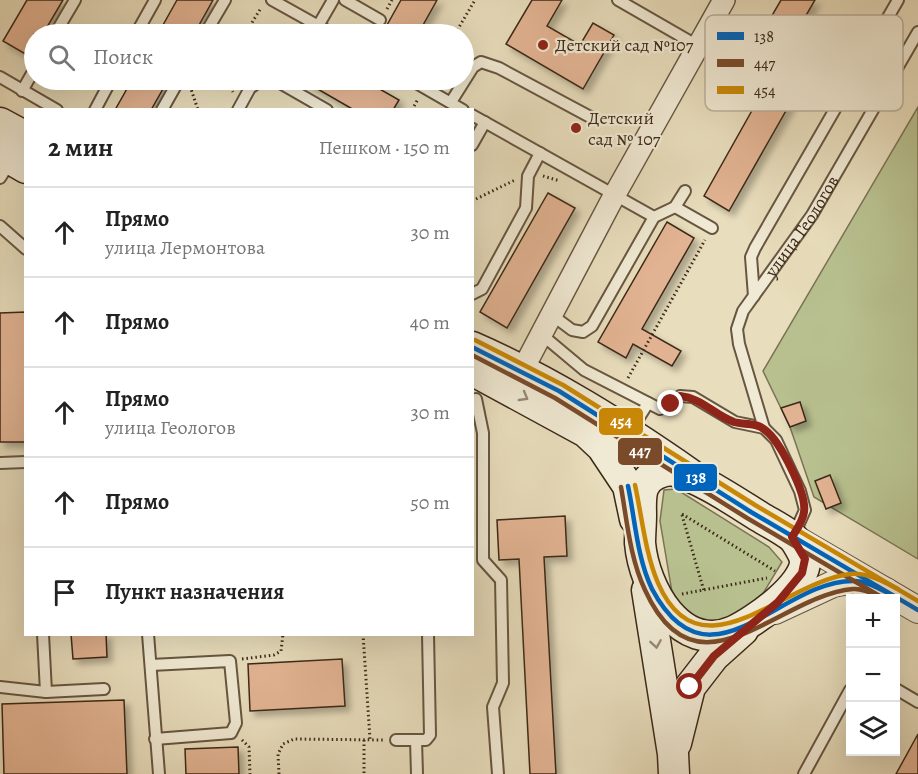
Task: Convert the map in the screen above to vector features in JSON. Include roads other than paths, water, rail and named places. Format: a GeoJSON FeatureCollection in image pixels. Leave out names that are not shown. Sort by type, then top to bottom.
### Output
{"type":"FeatureCollection","features":[{"type":"Feature","properties":{"kind":"main road"},"geometry":{"type":"LineString","coordinates":[[0,123],[13,159]]}},
{"type":"Feature","properties":{"kind":"main road"},"geometry":{"type":"LineString","coordinates":[[474,348],[523,369],[630,432],[695,477],[792,537],[805,559],[802,573],[778,602],[749,624],[714,656],[690,687],[674,764]]}},
{"type":"Feature","properties":{"kind":"main road"},"geometry":{"type":"LineString","coordinates":[[478,387],[586,432],[602,447],[628,486],[640,544],[674,764]]}},
{"type":"Feature","properties":{"kind":"main road"},"geometry":{"type":"LineString","coordinates":[[695,477],[672,470],[660,471],[651,477],[644,487],[641,498],[640,544],[652,587],[665,611],[681,626],[701,636],[725,635],[749,624]]}},
{"type":"Feature","properties":{"kind":"street"},"geometry":{"type":"LineString","coordinates":[[716,15],[724,0]]}},
{"type":"Feature","properties":{"kind":"street"},"geometry":{"type":"LineString","coordinates":[[523,369],[614,196],[705,34]]}},
{"type":"Feature","properties":{"kind":"street"},"geometry":{"type":"LineString","coordinates":[[792,537],[889,594]]}},
{"type":"Feature","properties":{"kind":"street"},"geometry":{"type":"LineString","coordinates":[[749,624],[833,584],[854,580],[886,594]]}},
{"type":"Feature","properties":{"kind":"lane"},"geometry":{"type":"LineString","coordinates":[[61,24],[75,0]]}},
{"type":"Feature","properties":{"kind":"lane"},"geometry":{"type":"LineString","coordinates":[[142,24],[155,0]]}},
{"type":"Feature","properties":{"kind":"lane"},"geometry":{"type":"LineString","coordinates":[[211,24],[225,0]]}},
{"type":"Feature","properties":{"kind":"lane"},"geometry":{"type":"LineString","coordinates":[[272,0],[314,24]]}},
{"type":"Feature","properties":{"kind":"lane"},"geometry":{"type":"LineString","coordinates":[[319,24],[333,0]]}},
{"type":"Feature","properties":{"kind":"lane"},"geometry":{"type":"LineString","coordinates":[[345,0],[380,21]]}},
{"type":"Feature","properties":{"kind":"lane"},"geometry":{"type":"LineString","coordinates":[[618,0],[698,46]]}},
{"type":"Feature","properties":{"kind":"lane"},"geometry":{"type":"LineString","coordinates":[[889,15],[898,0]]}},
{"type":"Feature","properties":{"kind":"lane","name":"улица Геологов"},"geometry":{"type":"LineString","coordinates":[[903,58],[918,32]]}},
{"type":"Feature","properties":{"kind":"lane"},"geometry":{"type":"LineString","coordinates":[[474,66],[481,62],[499,68],[594,119]]}},
{"type":"Feature","properties":{"kind":"lane"},"geometry":{"type":"LineString","coordinates":[[0,77],[53,108]]}},
{"type":"Feature","properties":{"kind":"lane"},"geometry":{"type":"LineString","coordinates":[[22,91],[24,88]]}},
{"type":"Feature","properties":{"kind":"lane"},"geometry":{"type":"LineString","coordinates":[[96,108],[106,90]]}},
{"type":"Feature","properties":{"kind":"lane"},"geometry":{"type":"LineString","coordinates":[[163,108],[173,90]]}},
{"type":"Feature","properties":{"kind":"lane"},"geometry":{"type":"LineString","coordinates":[[243,108],[249,90]]}},
{"type":"Feature","properties":{"kind":"lane"},"geometry":{"type":"LineString","coordinates":[[292,90],[324,108]]}},
{"type":"Feature","properties":{"kind":"lane"},"geometry":{"type":"LineString","coordinates":[[429,90],[460,108]]}},
{"type":"Feature","properties":{"kind":"lane"},"geometry":{"type":"LineString","coordinates":[[451,102],[459,90]]}},
{"type":"Feature","properties":{"kind":"lane"},"geometry":{"type":"LineString","coordinates":[[754,296],[751,258],[755,248],[834,111]]}},
{"type":"Feature","properties":{"kind":"lane","name":"улица Геологов"},"geometry":{"type":"LineString","coordinates":[[764,428],[737,329],[743,311],[812,215],[872,111]]}},
{"type":"Feature","properties":{"kind":"lane"},"geometry":{"type":"LineString","coordinates":[[474,116],[654,217]]}},
{"type":"Feature","properties":{"kind":"lane"},"geometry":{"type":"LineString","coordinates":[[474,141],[485,122]]}},
{"type":"Feature","properties":{"kind":"lane"},"geometry":{"type":"LineString","coordinates":[[474,293],[482,288],[526,208],[528,176],[540,153]]}},
{"type":"Feature","properties":{"kind":"lane"},"geometry":{"type":"LineString","coordinates":[[552,315],[572,330],[583,332],[592,326],[654,217],[675,207],[685,191]]}},
{"type":"Feature","properties":{"kind":"lane"},"geometry":{"type":"LineString","coordinates":[[675,207],[712,228]]}},
{"type":"Feature","properties":{"kind":"lane"},"geometry":{"type":"LineString","coordinates":[[0,226],[24,247]]}},
{"type":"Feature","properties":{"kind":"lane"},"geometry":{"type":"LineString","coordinates":[[541,334],[584,370],[660,409],[680,396],[693,397],[735,422],[764,428],[776,440],[784,455],[800,491],[805,510],[792,537]]}},
{"type":"Feature","properties":{"kind":"lane"},"geometry":{"type":"LineString","coordinates":[[478,387],[483,433],[483,560],[501,580],[503,683],[493,707],[498,774]]}},
{"type":"Feature","properties":{"kind":"lane"},"geometry":{"type":"LineString","coordinates":[[630,432],[648,403]]}},
{"type":"Feature","properties":{"kind":"lane"},"geometry":{"type":"LineString","coordinates":[[0,463],[24,462]]}},
{"type":"Feature","properties":{"kind":"lane"},"geometry":{"type":"LineString","coordinates":[[43,636],[46,692]]}},
{"type":"Feature","properties":{"kind":"lane"},"geometry":{"type":"LineString","coordinates":[[148,636],[159,774]]}},
{"type":"Feature","properties":{"kind":"lane"},"geometry":{"type":"LineString","coordinates":[[396,740],[426,740],[429,735],[428,636]]}},
{"type":"Feature","properties":{"kind":"lane"},"geometry":{"type":"LineString","coordinates":[[150,665],[230,661],[236,723],[231,734],[155,739]]}},
{"type":"Feature","properties":{"kind":"lane"},"geometry":{"type":"LineString","coordinates":[[0,687],[46,692],[104,689]]}},
{"type":"Feature","properties":{"kind":"lane"},"geometry":{"type":"LineString","coordinates":[[900,691],[918,702]]}},
{"type":"Feature","properties":{"kind":"lane"},"geometry":{"type":"LineString","coordinates":[[804,774],[846,697]]}},
{"type":"Feature","properties":{"kind":"lane"},"geometry":{"type":"LineString","coordinates":[[416,740],[417,774]]}},
{"type":"Feature","properties":{"kind":"place","name":"Детский сад №107"},"geometry":{"type":"Point","coordinates":[543,45]}},
{"type":"Feature","properties":{"kind":"place","name":"Детский сад № 107"},"geometry":{"type":"Point","coordinates":[576,128]}}]}
